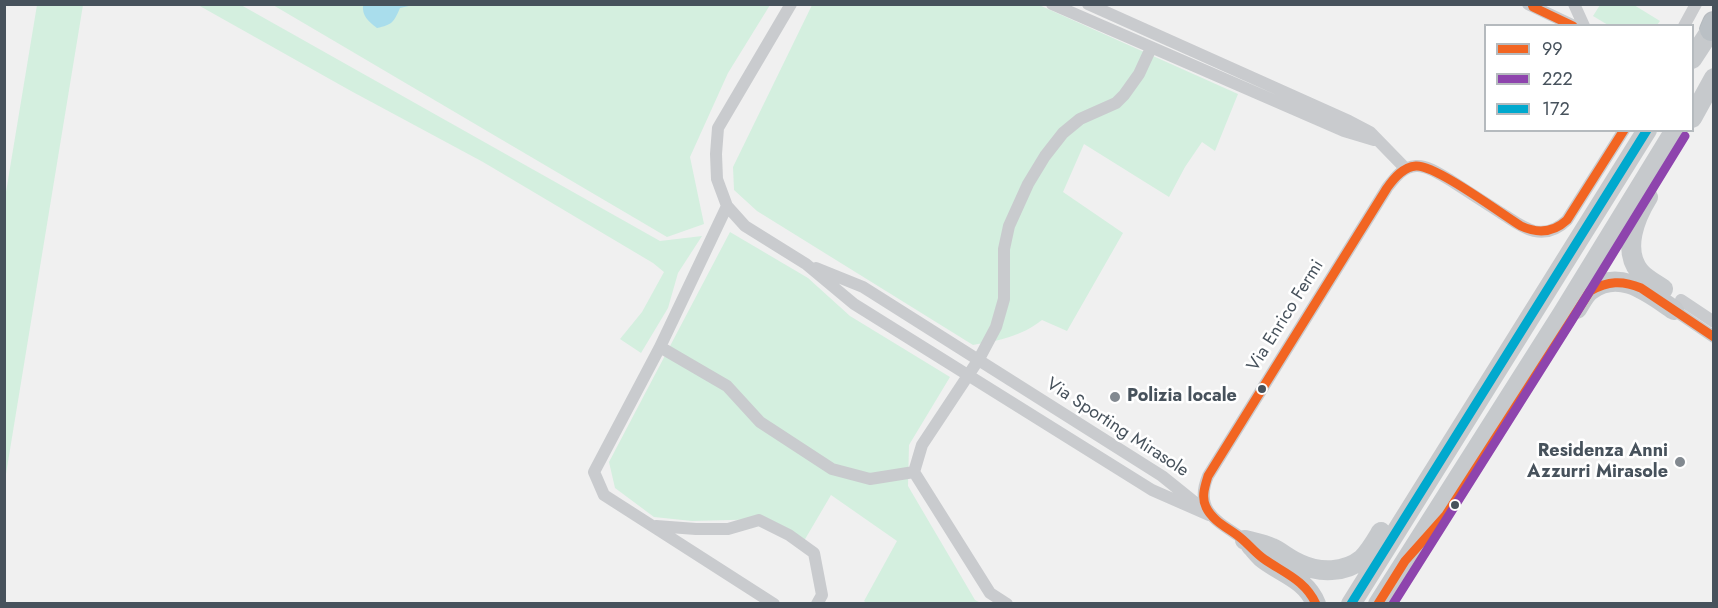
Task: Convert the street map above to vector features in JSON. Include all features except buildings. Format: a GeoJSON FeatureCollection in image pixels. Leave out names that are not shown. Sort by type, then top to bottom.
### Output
{"type":"FeatureCollection","features":[{"type":"Feature","properties":{"kind":"main road"},"geometry":{"type":"LineString","coordinates":[[1694,56],[1712,26]]}},
{"type":"Feature","properties":{"kind":"main road"},"geometry":{"type":"LineString","coordinates":[[1694,100],[1713,70]]}},
{"type":"Feature","properties":{"kind":"main road"},"geometry":{"type":"LineString","coordinates":[[1694,114],[1713,78]]}},
{"type":"Feature","properties":{"kind":"main road"},"geometry":{"type":"LineString","coordinates":[[1352,603],[1646,132]]}},
{"type":"Feature","properties":{"kind":"main road"},"geometry":{"type":"LineString","coordinates":[[1378,603],[1674,132]]}},
{"type":"Feature","properties":{"kind":"main road"},"geometry":{"type":"LineString","coordinates":[[1677,305],[1640,273],[1634,261],[1631,244],[1633,227],[1639,211],[1685,132]]}},
{"type":"Feature","properties":{"kind":"main road"},"geometry":{"type":"LineString","coordinates":[[1405,561],[1446,515],[1590,291],[1614,281],[1628,282],[1677,305]]}},
{"type":"Feature","properties":{"kind":"main road"},"geometry":{"type":"LineString","coordinates":[[1245,540],[1269,546],[1301,565],[1319,570],[1335,571],[1350,566],[1361,559],[1371,548],[1447,428],[1479,399]]}},
{"type":"Feature","properties":{"kind":"main road"},"geometry":{"type":"LineString","coordinates":[[1245,540],[1262,557],[1294,577],[1309,590],[1316,603]]}},
{"type":"Feature","properties":{"kind":"street","name":"Via Sporting Mirasole"},"geometry":{"type":"LineString","coordinates":[[791,4],[718,128],[717,179],[727,206],[745,226],[806,264],[854,304],[1152,490],[1209,515]]}},
{"type":"Feature","properties":{"kind":"street"},"geometry":{"type":"LineString","coordinates":[[1052,4],[1344,131],[1378,141]]}},
{"type":"Feature","properties":{"kind":"street"},"geometry":{"type":"LineString","coordinates":[[1088,4],[1349,121],[1370,132],[1406,169],[1416,166],[1434,171],[1533,231],[1545,232],[1558,229],[1567,220],[1623,132]]}},
{"type":"Feature","properties":{"kind":"street"},"geometry":{"type":"LineString","coordinates":[[1551,15],[1562,12],[1569,4]]}},
{"type":"Feature","properties":{"kind":"street"},"geometry":{"type":"LineString","coordinates":[[1574,4],[1583,24]]}},
{"type":"Feature","properties":{"kind":"street"},"geometry":{"type":"LineString","coordinates":[[1685,24],[1696,4]]}},
{"type":"Feature","properties":{"kind":"street"},"geometry":{"type":"LineString","coordinates":[[1531,5],[1570,24]]}},
{"type":"Feature","properties":{"kind":"street"},"geometry":{"type":"LineString","coordinates":[[1007,603],[990,593],[914,472],[922,445],[996,327],[1004,299],[1004,249],[1009,226],[1028,184],[1045,156],[1063,133],[1080,119],[1116,103],[1124,95],[1139,74],[1151,48]]}},
{"type":"Feature","properties":{"kind":"street","name":"Via Enrico Fermi"},"geometry":{"type":"LineString","coordinates":[[1209,515],[1203,488],[1208,476],[1387,188],[1406,169]]}},
{"type":"Feature","properties":{"kind":"street"},"geometry":{"type":"LineString","coordinates":[[727,206],[660,346],[594,472],[604,495],[774,603]]}},
{"type":"Feature","properties":{"kind":"street","name":"Via Sporting Mirasole"},"geometry":{"type":"LineString","coordinates":[[806,264],[863,287],[1162,476],[1209,515]]}},
{"type":"Feature","properties":{"kind":"street"},"geometry":{"type":"LineString","coordinates":[[1677,305],[1713,322]]}},
{"type":"Feature","properties":{"kind":"street"},"geometry":{"type":"LineString","coordinates":[[1677,305],[1713,337]]}},
{"type":"Feature","properties":{"kind":"street"},"geometry":{"type":"LineString","coordinates":[[660,346],[727,386],[760,422],[832,469],[870,479],[914,472]]}},
{"type":"Feature","properties":{"kind":"street"},"geometry":{"type":"LineString","coordinates":[[1209,515],[1245,540]]}},
{"type":"Feature","properties":{"kind":"street"},"geometry":{"type":"LineString","coordinates":[[655,526],[728,529],[759,520],[789,535],[814,553],[822,595],[817,603]]}},
{"type":"Feature","properties":{"kind":"green space"},"geometry":{"type":"Polygon","coordinates":[[[37,5],[83,5],[5,480],[5,198],[37,5]]]}},
{"type":"Feature","properties":{"kind":"green space"},"geometry":{"type":"Polygon","coordinates":[[[198,5],[241,5],[660,241],[702,236],[678,273],[668,308],[641,353],[620,339],[642,312],[664,272],[653,263],[483,162],[198,5]]]}},
{"type":"Feature","properties":{"kind":"green space"},"geometry":{"type":"Polygon","coordinates":[[[273,5],[770,5],[728,73],[690,157],[704,224],[667,237],[273,5]]]}},
{"type":"Feature","properties":{"kind":"green space"},"geometry":{"type":"Polygon","coordinates":[[[812,5],[1039,5],[1238,94],[1215,151],[1202,142],[1169,197],[1084,144],[1063,192],[1123,233],[1067,331],[1042,320],[1018,334],[973,345],[757,211],[734,190],[733,167],[812,5]]]}},
{"type":"Feature","properties":{"kind":"green space"},"geometry":{"type":"Polygon","coordinates":[[[1600,5],[1634,5],[1660,21],[1658,24],[1606,24],[1593,16],[1600,5]]]}},
{"type":"Feature","properties":{"kind":"green space"},"geometry":{"type":"Polygon","coordinates":[[[730,232],[808,278],[850,316],[950,377],[909,445],[908,486],[975,600],[981,603],[868,604],[864,601],[897,541],[831,495],[804,541],[769,519],[692,521],[654,517],[615,488],[609,462],[730,232]]]}},
{"type":"Feature","properties":{"kind":"water"},"geometry":{"type":"Polygon","coordinates":[[[363,4],[413,5],[400,8],[392,22],[377,28],[366,18],[363,4]]]}},
{"type":"Feature","properties":{"kind":"transit line","name":"99"},"geometry":{"type":"LineString","coordinates":[[1532,4],[1533,7],[1569,24]]}},
{"type":"Feature","properties":{"kind":"transit line","name":"99"},"geometry":{"type":"LineString","coordinates":[[1316,604],[1300,583],[1260,556],[1212,516],[1205,503],[1204,492],[1208,476],[1387,188],[1407,168],[1416,166],[1425,168],[1452,181],[1521,226],[1539,231],[1551,230],[1567,220],[1623,132]]}},
{"type":"Feature","properties":{"kind":"transit line","name":"172"},"geometry":{"type":"LineString","coordinates":[[1351,604],[1646,132]]}},
{"type":"Feature","properties":{"kind":"transit line","name":"222"},"geometry":{"type":"LineString","coordinates":[[1393,604],[1685,136]]}},
{"type":"Feature","properties":{"kind":"transit line","name":"99"},"geometry":{"type":"LineString","coordinates":[[1378,604],[1405,561],[1446,515],[1590,291],[1615,283],[1634,285],[1714,337]]}},
{"type":"Feature","properties":{"kind":"place","name":"Polizia locale"},"geometry":{"type":"Point","coordinates":[1115,397]}},
{"type":"Feature","properties":{"kind":"place","name":"Residenza Anni Azzurri Mirasole"},"geometry":{"type":"Point","coordinates":[1680,462]}}]}
